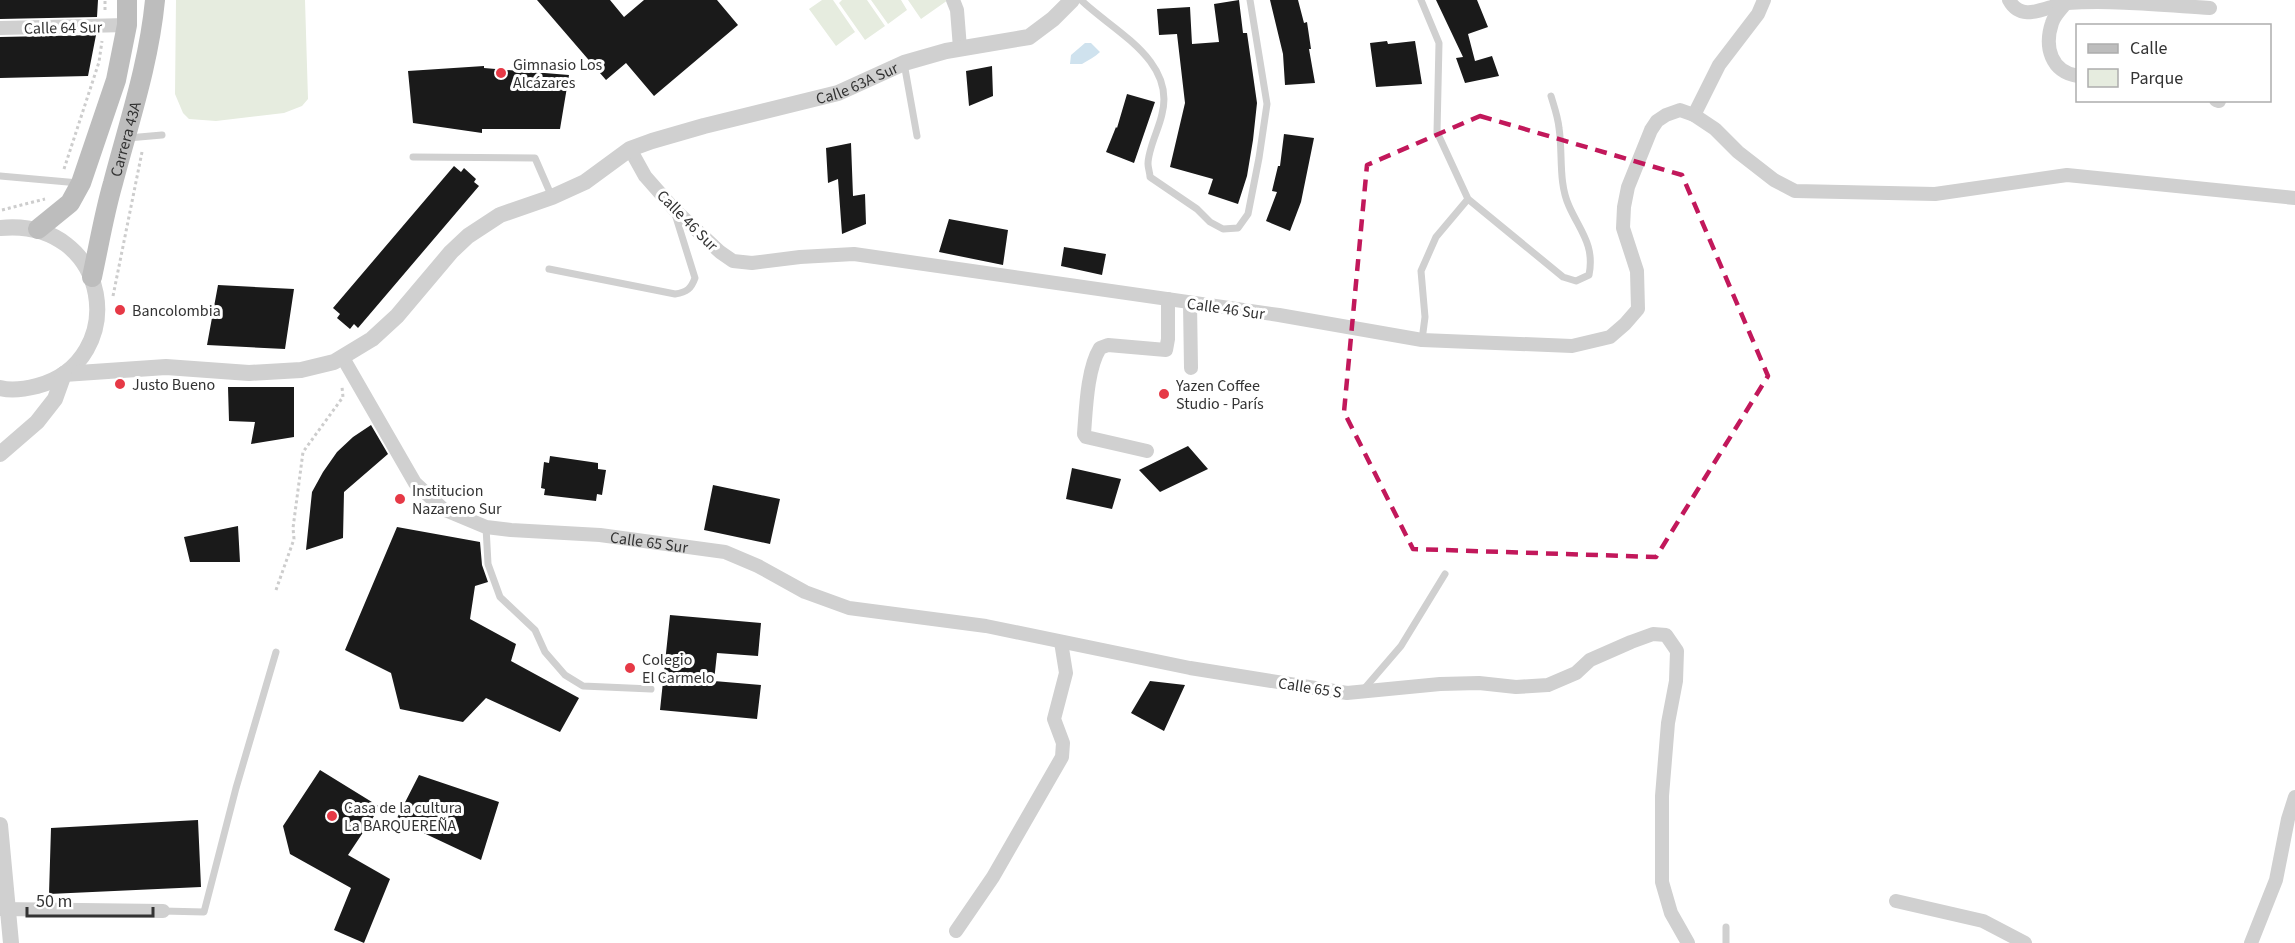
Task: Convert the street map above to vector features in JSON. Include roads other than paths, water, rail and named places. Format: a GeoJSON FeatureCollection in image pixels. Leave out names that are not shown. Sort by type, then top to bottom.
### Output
{"type":"FeatureCollection","features":[{"type":"Feature","properties":{"kind":"main road","name":"Carrera 43A"},"geometry":{"type":"LineString","coordinates":[[38,229],[70,203],[69,181],[116,81],[127,25],[128,0]]}},
{"type":"Feature","properties":{"kind":"main road","name":"Carrera 43A"},"geometry":{"type":"LineString","coordinates":[[92,277],[112,186],[135,137],[142,81],[151,36],[154,0]]}},
{"type":"Feature","properties":{"kind":"street"},"geometry":{"type":"LineString","coordinates":[[953,0],[957,10],[960,48]]}},
{"type":"Feature","properties":{"kind":"street","name":"Calle 63A Sur"},"geometry":{"type":"LineString","coordinates":[[630,149],[704,126],[838,93],[904,63],[960,48],[1029,37],[1053,19],[1072,0]]}},
{"type":"Feature","properties":{"kind":"street"},"geometry":{"type":"LineString","coordinates":[[1764,0],[1758,14],[1719,65],[1694,115],[1715,129],[1737,152],[1774,180],[1795,190],[1935,194],[2067,175],[2295,198]]}},
{"type":"Feature","properties":{"kind":"street"},"geometry":{"type":"LineString","coordinates":[[2009,0],[2013,8],[2025,13],[2066,3],[2106,0],[2210,8]]}},
{"type":"Feature","properties":{"kind":"street"},"geometry":{"type":"LineString","coordinates":[[2066,3],[2052,21],[2048,44],[2054,64],[2067,74],[2076,76]]}},
{"type":"Feature","properties":{"kind":"street","name":"Calle 64 Sur"},"geometry":{"type":"LineString","coordinates":[[0,28],[127,25]]}},
{"type":"Feature","properties":{"kind":"street","name":"Calle 46 Sur"},"geometry":{"type":"LineString","coordinates":[[630,149],[645,176],[674,209],[720,252],[742,263],[854,254],[1279,315],[1422,340],[1572,346],[1610,337],[1638,309],[1637,271],[1623,228],[1628,187],[1651,130],[1657,121],[1680,110],[1694,115]]}},
{"type":"Feature","properties":{"kind":"street"},"geometry":{"type":"LineString","coordinates":[[64,374],[166,367],[249,373],[301,370],[339,360],[372,339],[398,316],[451,252],[468,236],[500,215],[552,197],[585,182],[630,149]]}},
{"type":"Feature","properties":{"kind":"street"},"geometry":{"type":"LineString","coordinates":[[0,228],[18,226],[38,229],[56,236],[83,260],[92,277],[97,297],[97,319],[94,330],[80,359],[64,374],[46,384],[26,389],[0,388]]}},
{"type":"Feature","properties":{"kind":"street"},"geometry":{"type":"LineString","coordinates":[[1147,451],[1086,437],[1084,434],[1088,399],[1094,358],[1100,348],[1108,345],[1162,351],[1167,349],[1168,299]]}},
{"type":"Feature","properties":{"kind":"street"},"geometry":{"type":"LineString","coordinates":[[1191,303],[1191,368]]}},
{"type":"Feature","properties":{"kind":"street","name":"Calle 65 Sur"},"geometry":{"type":"LineString","coordinates":[[339,360],[415,483],[443,509],[486,527],[600,535],[725,552],[758,566],[805,592],[849,608],[986,626],[1026,634]]}},
{"type":"Feature","properties":{"kind":"street"},"geometry":{"type":"LineString","coordinates":[[0,454],[43,414],[55,399],[64,374]]}},
{"type":"Feature","properties":{"kind":"street","name":"Calle 65 S"},"geometry":{"type":"LineString","coordinates":[[1026,634],[1190,668],[1347,693],[1440,684],[1479,683],[1516,687],[1548,685],[1576,673],[1590,660],[1653,634],[1666,635],[1677,651],[1676,681],[1668,723],[1662,796],[1660,843],[1662,882],[1671,913],[1688,943]]}},
{"type":"Feature","properties":{"kind":"street"},"geometry":{"type":"LineString","coordinates":[[956,931],[993,877],[1062,757],[1063,743],[1054,718],[1066,673],[1061,642]]}},
{"type":"Feature","properties":{"kind":"street"},"geometry":{"type":"LineString","coordinates":[[2251,943],[2276,880],[2288,819],[2295,797]]}},
{"type":"Feature","properties":{"kind":"street"},"geometry":{"type":"LineString","coordinates":[[0,825],[4,909],[11,943]]}},
{"type":"Feature","properties":{"kind":"street"},"geometry":{"type":"LineString","coordinates":[[1896,901],[1983,921],[2025,943]]}},
{"type":"Feature","properties":{"kind":"street"},"geometry":{"type":"LineString","coordinates":[[4,909],[163,911]]}},
{"type":"Feature","properties":{"kind":"lane"},"geometry":{"type":"LineString","coordinates":[[1081,0],[1111,27],[1131,40],[1146,56],[1158,76],[1165,94],[1163,112],[1148,164],[1150,177],[1197,209],[1209,222],[1223,229],[1238,228],[1248,214],[1268,104],[1250,0]]}},
{"type":"Feature","properties":{"kind":"lane"},"geometry":{"type":"LineString","coordinates":[[1421,0],[1440,43],[1437,132],[1468,199],[1563,277],[1576,280],[1589,275],[1593,259],[1587,240],[1568,204],[1562,177],[1560,128],[1551,96]]}},
{"type":"Feature","properties":{"kind":"lane"},"geometry":{"type":"LineString","coordinates":[[904,63],[904,76],[917,136]]}},
{"type":"Feature","properties":{"kind":"lane"},"geometry":{"type":"LineString","coordinates":[[135,137],[162,135]]}},
{"type":"Feature","properties":{"kind":"lane"},"geometry":{"type":"LineString","coordinates":[[413,157],[535,158],[552,197]]}},
{"type":"Feature","properties":{"kind":"lane"},"geometry":{"type":"LineString","coordinates":[[0,176],[69,181]]}},
{"type":"Feature","properties":{"kind":"lane"},"geometry":{"type":"LineString","coordinates":[[1422,340],[1425,317],[1421,271],[1436,237],[1468,199]]}},
{"type":"Feature","properties":{"kind":"lane"},"geometry":{"type":"LineString","coordinates":[[549,269],[675,294],[685,293],[691,288],[695,278],[674,209]]}},
{"type":"Feature","properties":{"kind":"lane"},"geometry":{"type":"LineString","coordinates":[[486,527],[488,564],[500,597],[535,630],[546,652],[565,675],[583,686],[651,689]]}},
{"type":"Feature","properties":{"kind":"lane"},"geometry":{"type":"LineString","coordinates":[[1360,692],[1381,672],[1401,646],[1445,574]]}},
{"type":"Feature","properties":{"kind":"lane"},"geometry":{"type":"LineString","coordinates":[[163,911],[204,912],[236,788],[276,652]]}},
{"type":"Feature","properties":{"kind":"lane"},"geometry":{"type":"LineString","coordinates":[[1726,927],[1726,943]]}},
{"type":"Feature","properties":{"kind":"water"},"geometry":{"type":"Polygon","coordinates":[[[1085,43],[1091,43],[1100,52],[1082,64],[1070,64],[1071,55],[1085,43]]]}},
{"type":"Feature","properties":{"kind":"place","name":"Gimnasio Los Alcázares"},"geometry":{"type":"Point","coordinates":[501,73]}},
{"type":"Feature","properties":{"kind":"place","name":"Bancolombia"},"geometry":{"type":"Point","coordinates":[120,310]}},
{"type":"Feature","properties":{"kind":"place","name":"Justo Bueno"},"geometry":{"type":"Point","coordinates":[120,384]}},
{"type":"Feature","properties":{"kind":"place","name":"Yazen Coffee Studio - París"},"geometry":{"type":"Point","coordinates":[1164,394]}},
{"type":"Feature","properties":{"kind":"place","name":"Institucion Nazareno Sur"},"geometry":{"type":"Point","coordinates":[400,499]}},
{"type":"Feature","properties":{"kind":"place","name":"Colegio El Carmelo"},"geometry":{"type":"Point","coordinates":[630,668]}},
{"type":"Feature","properties":{"kind":"place","name":"Casa de la cultura La BARQUEREÑA"},"geometry":{"type":"Point","coordinates":[332,816]}}]}
